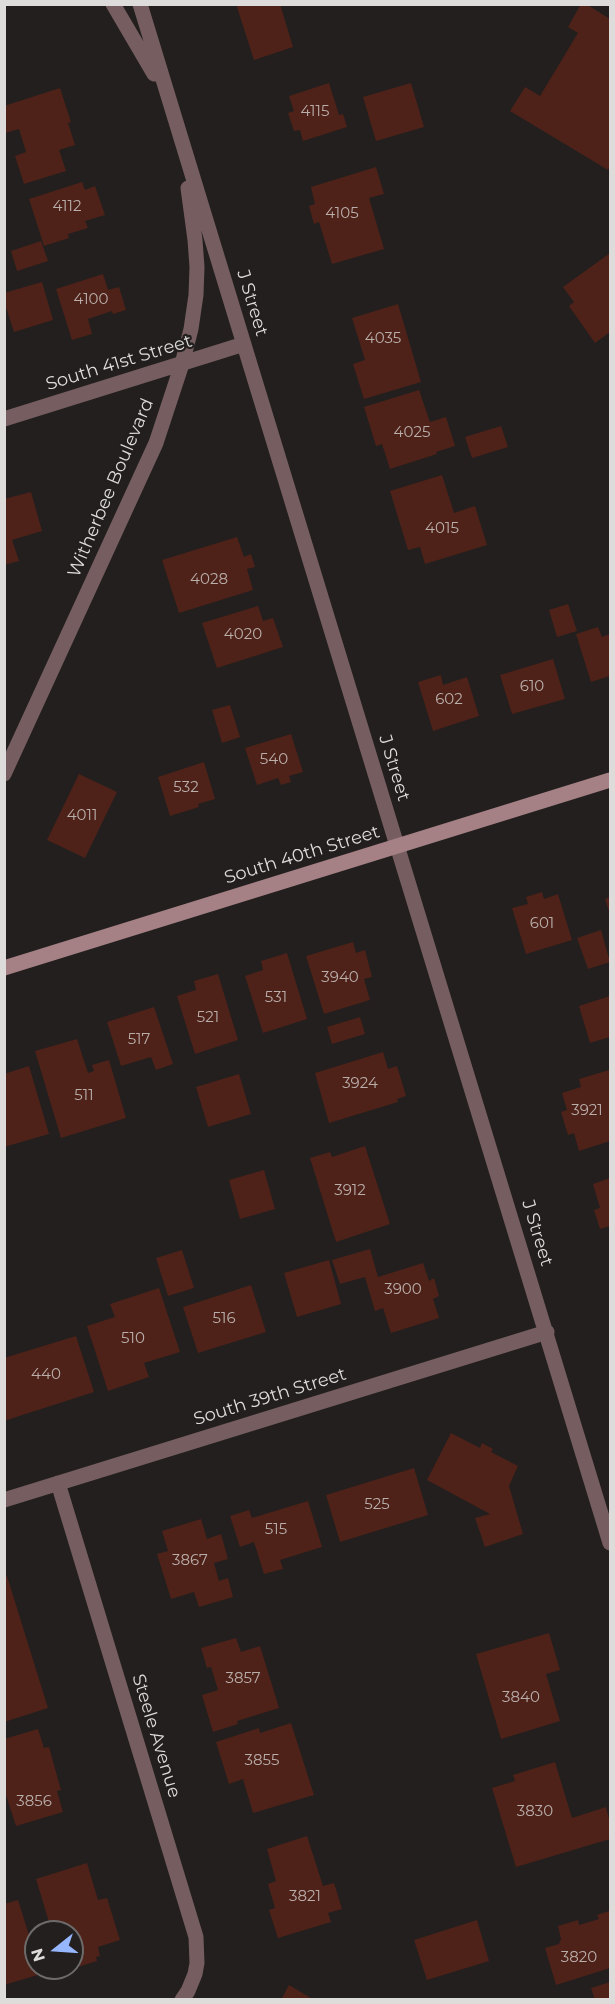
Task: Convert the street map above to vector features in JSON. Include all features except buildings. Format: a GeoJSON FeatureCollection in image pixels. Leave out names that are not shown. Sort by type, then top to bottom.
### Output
{"type":"FeatureCollection","features":[{"type":"Feature","properties":{"kind":"main road","name":"South 40th Street"},"geometry":{"type":"LineString","coordinates":[[4,968],[610,780]]}},
{"type":"Feature","properties":{"kind":"street","name":"Witherbee Boulevard"},"geometry":{"type":"LineString","coordinates":[[4,774],[156,443],[182,364],[196,296],[195,240],[190,202],[170,102],[113,4]]}},
{"type":"Feature","properties":{"kind":"street","name":"J Street"},"geometry":{"type":"LineString","coordinates":[[140,4],[610,1543]]}},
{"type":"Feature","properties":{"kind":"street","name":"South 41st Street"},"geometry":{"type":"LineString","coordinates":[[4,419],[244,344]]}},
{"type":"Feature","properties":{"kind":"street","name":"South 39th Street"},"geometry":{"type":"LineString","coordinates":[[4,1500],[547,1332]]}},
{"type":"Feature","properties":{"kind":"street","name":"Steele Avenue"},"geometry":{"type":"LineString","coordinates":[[58,1483],[196,1937],[195,1974],[182,2000]]}}]}
